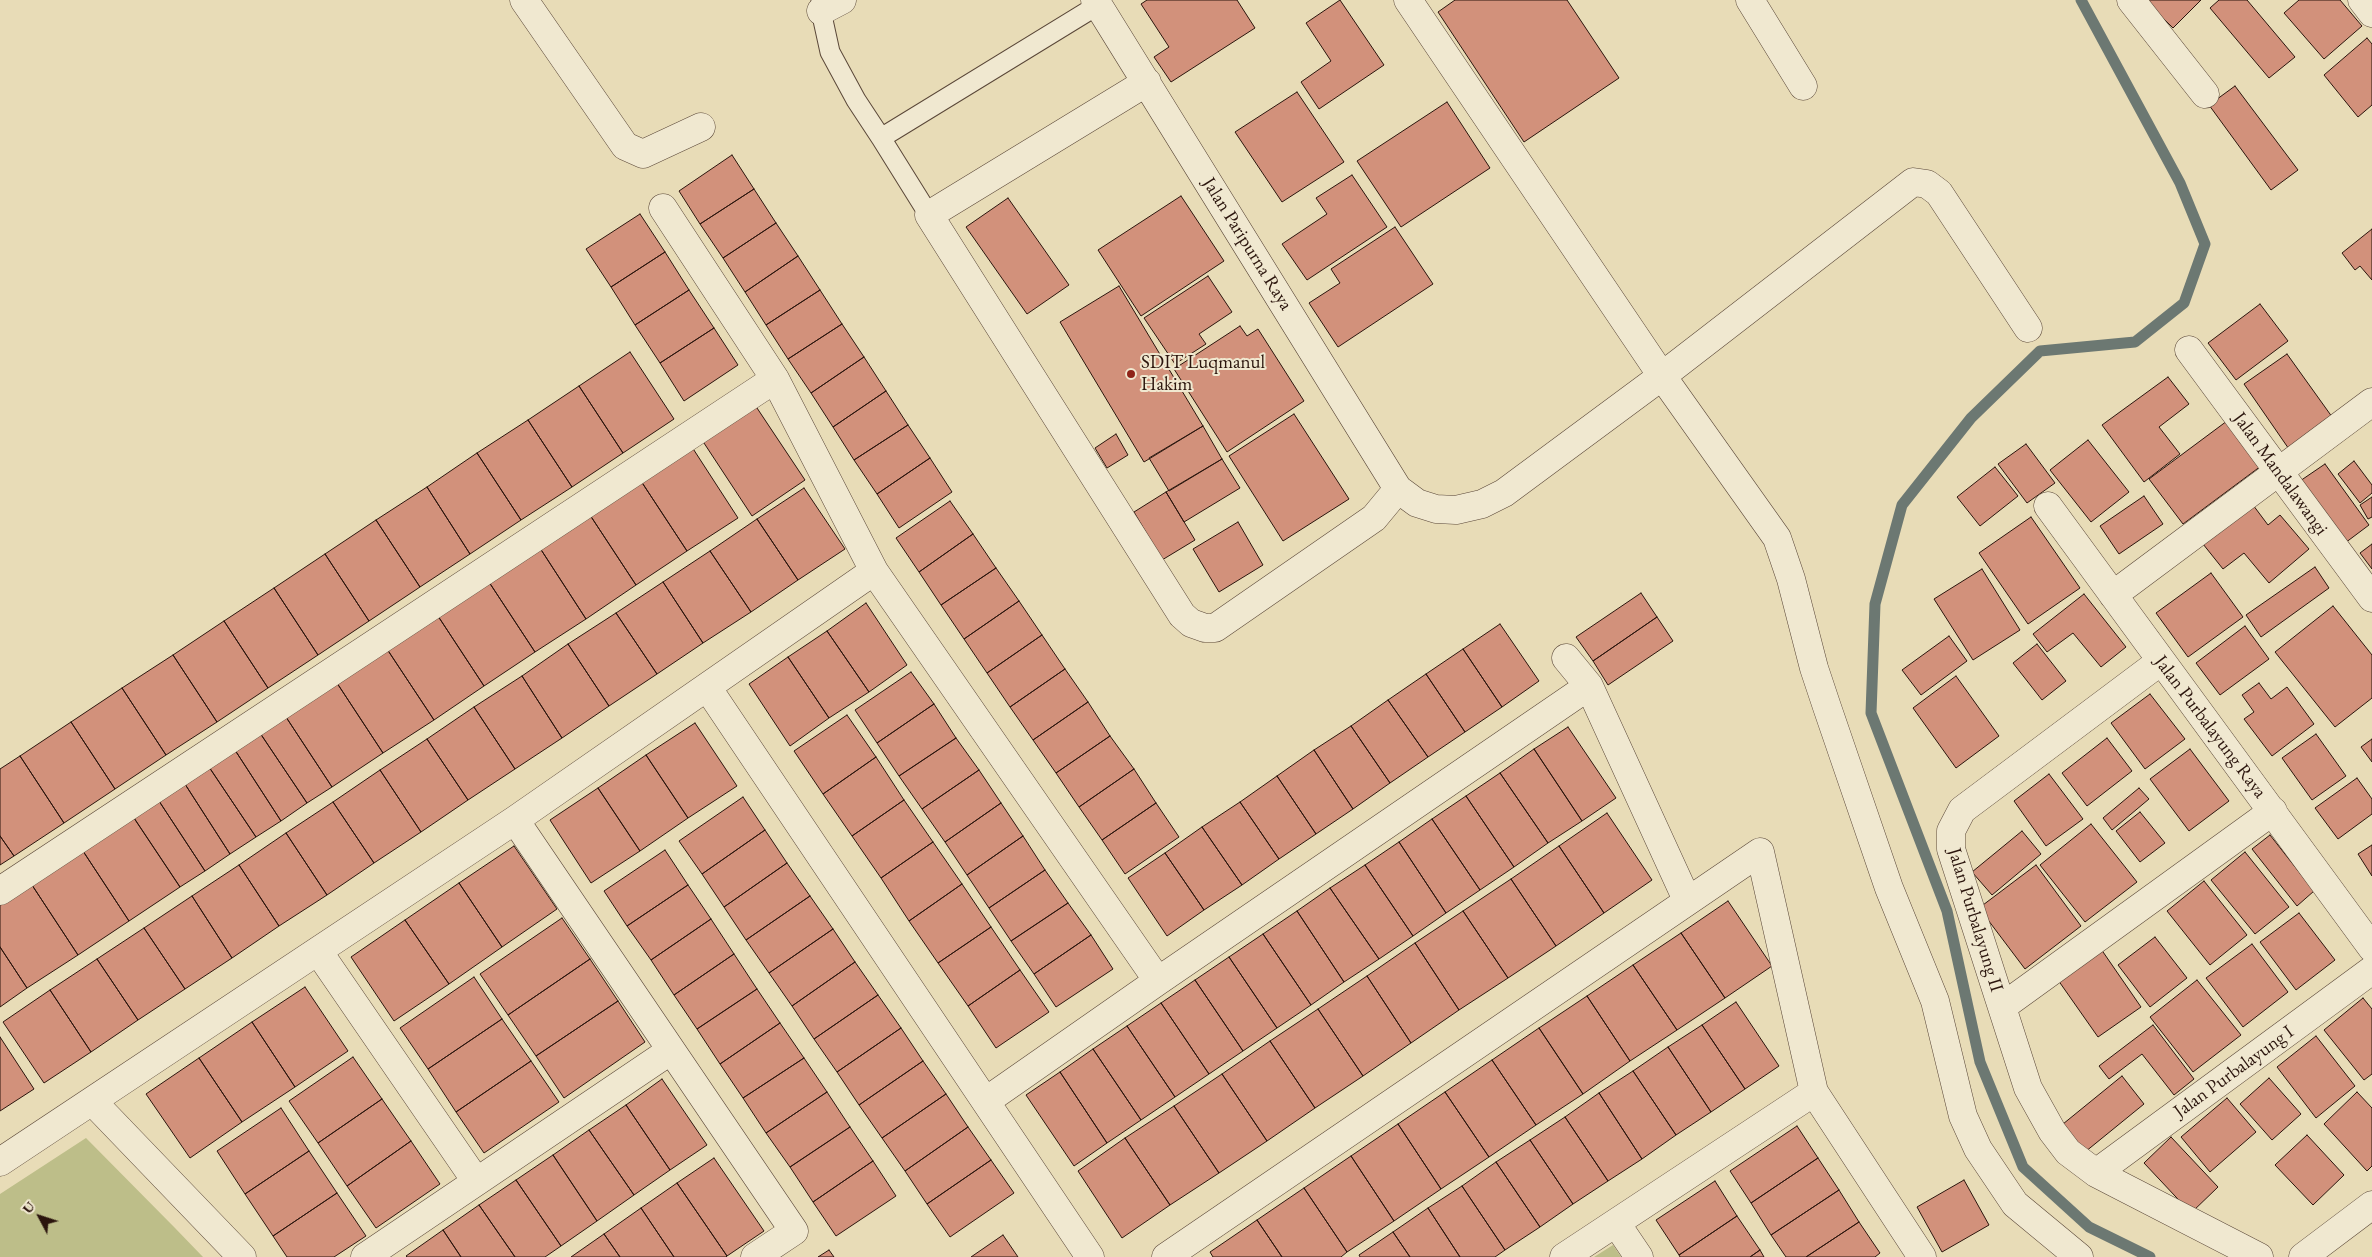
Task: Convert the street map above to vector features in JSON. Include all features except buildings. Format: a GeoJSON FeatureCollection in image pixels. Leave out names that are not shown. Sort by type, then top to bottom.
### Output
{"type":"FeatureCollection","features":[{"type":"Feature","properties":{"kind":"street"},"geometry":{"type":"LineString","coordinates":[[524,0],[625,146],[643,154],[702,127]]}},
{"type":"Feature","properties":{"kind":"street"},"geometry":{"type":"LineString","coordinates":[[1408,0],[1662,376],[1777,538],[1783,552],[1814,668],[1889,888],[1935,1002],[1963,1116],[1978,1149],[2015,1204],[2079,1257]]}},
{"type":"Feature","properties":{"kind":"street"},"geometry":{"type":"LineString","coordinates":[[1750,0],[1803,86]]}},
{"type":"Feature","properties":{"kind":"street"},"geometry":{"type":"LineString","coordinates":[[2131,0],[2205,94]]}},
{"type":"Feature","properties":{"kind":"street"},"geometry":{"type":"LineString","coordinates":[[2362,0],[2372,13]]}},
{"type":"Feature","properties":{"kind":"street","name":"Jalan Paripurna Raya"},"geometry":{"type":"LineString","coordinates":[[1097,3],[1398,489]]}},
{"type":"Feature","properties":{"kind":"street"},"geometry":{"type":"LineString","coordinates":[[1147,82],[929,215],[1182,615],[1191,623],[1205,628],[1215,628],[1374,518],[1398,489],[1418,503],[1436,509],[1456,510],[1482,504],[1504,492],[1662,376],[1913,182],[1927,184],[1939,193],[2028,328]]}},
{"type":"Feature","properties":{"kind":"street"},"geometry":{"type":"LineString","coordinates":[[663,208],[774,378],[874,571],[1158,981]]}},
{"type":"Feature","properties":{"kind":"street","name":"Jalan Mandalawangi"},"geometry":{"type":"LineString","coordinates":[[2189,350],[2372,598]]}},
{"type":"Feature","properties":{"kind":"street"},"geometry":{"type":"LineString","coordinates":[[0,891],[774,378]]}},
{"type":"Feature","properties":{"kind":"street"},"geometry":{"type":"LineString","coordinates":[[2113,595],[2372,402]]}},
{"type":"Feature","properties":{"kind":"street","name":"Jalan Purbalayung Raya"},"geometry":{"type":"LineString","coordinates":[[2048,506],[2372,948]]}},
{"type":"Feature","properties":{"kind":"street"},"geometry":{"type":"LineString","coordinates":[[0,1162],[515,820],[874,571]]}},
{"type":"Feature","properties":{"kind":"street"},"geometry":{"type":"LineString","coordinates":[[1566,658],[1590,686],[1687,900]]}},
{"type":"Feature","properties":{"kind":"street","name":"Jalan Purbalayung II"},"geometry":{"type":"LineString","coordinates":[[2161,661],[1969,804],[1962,810],[1951,830],[1951,849],[2002,1007],[2273,811]]}},
{"type":"Feature","properties":{"kind":"street"},"geometry":{"type":"LineString","coordinates":[[986,1101],[1158,981],[1590,686]]}},
{"type":"Feature","properties":{"kind":"street"},"geometry":{"type":"LineString","coordinates":[[707,687],[1090,1257]]}},
{"type":"Feature","properties":{"kind":"street"},"geometry":{"type":"LineString","coordinates":[[515,820],[794,1231],[755,1257]]}},
{"type":"Feature","properties":{"kind":"street"},"geometry":{"type":"LineString","coordinates":[[1166,1257],[1760,852],[1814,1092],[1922,1257]]}},
{"type":"Feature","properties":{"kind":"street"},"geometry":{"type":"LineString","coordinates":[[318,951],[476,1181]]}},
{"type":"Feature","properties":{"kind":"street","name":"Jalan Purbalayung I"},"geometry":{"type":"LineString","coordinates":[[2096,1174],[2372,970]]}},
{"type":"Feature","properties":{"kind":"street"},"geometry":{"type":"LineString","coordinates":[[2002,1007],[2028,1088],[2052,1131],[2068,1152],[2096,1174],[2259,1257]]}},
{"type":"Feature","properties":{"kind":"street"},"geometry":{"type":"LineString","coordinates":[[365,1257],[670,1051]]}},
{"type":"Feature","properties":{"kind":"street"},"geometry":{"type":"LineString","coordinates":[[1564,1257],[1814,1092]]}},
{"type":"Feature","properties":{"kind":"street"},"geometry":{"type":"LineString","coordinates":[[92,1101],[242,1257]]}},
{"type":"Feature","properties":{"kind":"street"},"geometry":{"type":"LineString","coordinates":[[2303,1257],[2372,1205]]}},
{"type":"Feature","properties":{"kind":"street"},"geometry":{"type":"LineString","coordinates":[[1616,1223],[1639,1257]]}},
{"type":"Feature","properties":{"kind":"lane"},"geometry":{"type":"LineString","coordinates":[[880,138],[1097,3]]}},
{"type":"Feature","properties":{"kind":"lane"},"geometry":{"type":"LineString","coordinates":[[828,4],[830,52],[856,100],[929,215]]}},
{"type":"Feature","properties":{"kind":"green space"},"geometry":{"type":"Polygon","coordinates":[[[86,1138],[203,1257],[0,1257],[0,1194],[86,1138]]]}},
{"type":"Feature","properties":{"kind":"green space"},"geometry":{"type":"Polygon","coordinates":[[[1613,1245],[1621,1257],[1594,1257],[1613,1245]]]}},
{"type":"Feature","properties":{"kind":"waterway"},"geometry":{"type":"LineString","coordinates":[[2081,0],[2180,183],[2205,244],[2184,303],[2135,342],[2040,351],[1971,418],[1902,505],[1875,604],[1871,713],[1947,911],[1980,1062],[2023,1167],[2089,1227],[2150,1257]]}},
{"type":"Feature","properties":{"kind":"place","name":"SDIT Luqmanul Hakim"},"geometry":{"type":"Point","coordinates":[1131,374]}}]}
